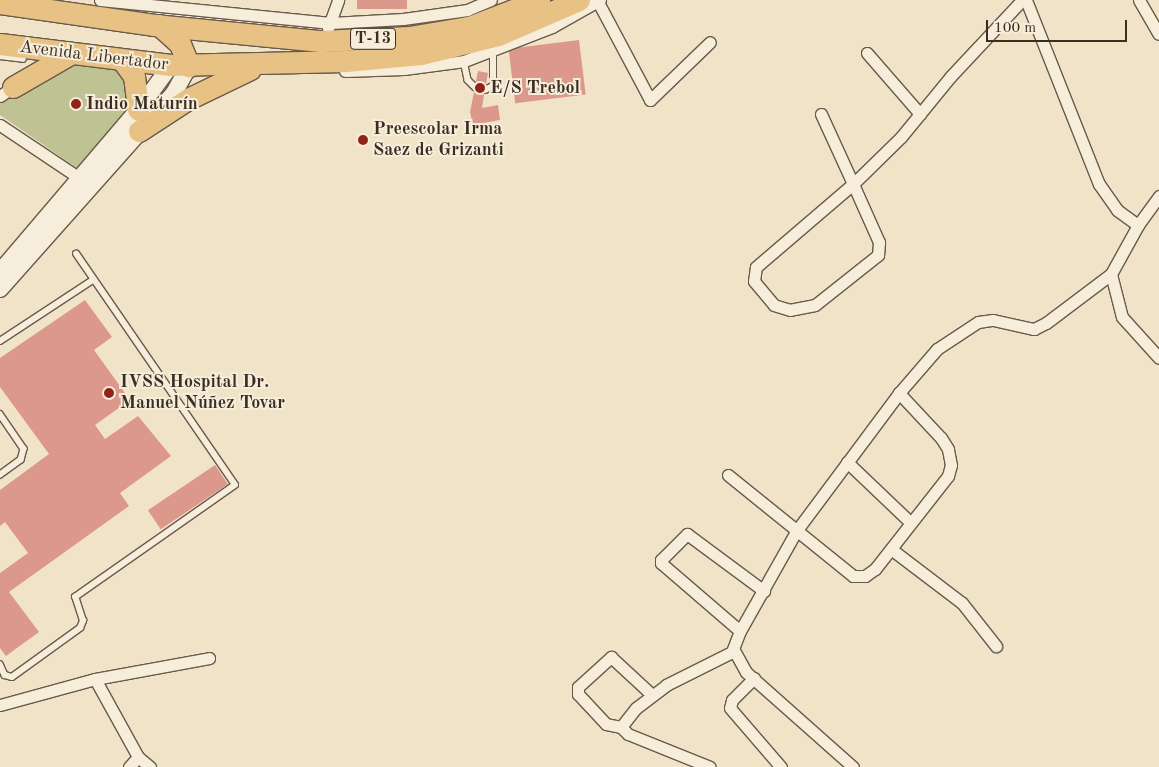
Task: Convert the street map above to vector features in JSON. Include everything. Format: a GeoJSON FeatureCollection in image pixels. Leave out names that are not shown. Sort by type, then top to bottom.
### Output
{"type":"FeatureCollection","features":[{"type":"Feature","properties":{"kind":"highway","name":"T-13"},"geometry":{"type":"LineString","coordinates":[[3,2],[76,7],[158,25],[190,16],[326,32],[409,37],[469,27],[539,0]]}},
{"type":"Feature","properties":{"kind":"highway","name":"T-13"},"geometry":{"type":"LineString","coordinates":[[179,62],[263,64],[421,54],[498,35],[592,1]]}},
{"type":"Feature","properties":{"kind":"highway"},"geometry":{"type":"LineString","coordinates":[[179,62],[192,48],[190,16]]}},
{"type":"Feature","properties":{"kind":"highway"},"geometry":{"type":"LineString","coordinates":[[158,25],[164,46],[159,57],[179,62]]}},
{"type":"Feature","properties":{"kind":"highway"},"geometry":{"type":"LineString","coordinates":[[158,25],[171,33],[179,62]]}},
{"type":"Feature","properties":{"kind":"highway"},"geometry":{"type":"LineString","coordinates":[[6,91],[24,72],[8,51]]}},
{"type":"Feature","properties":{"kind":"highway","name":"Avenida Libertador"},"geometry":{"type":"LineString","coordinates":[[8,51],[72,53],[123,61],[179,62]]}},
{"type":"Feature","properties":{"kind":"highway"},"geometry":{"type":"LineString","coordinates":[[6,91],[72,53]]}},
{"type":"Feature","properties":{"kind":"highway"},"geometry":{"type":"LineString","coordinates":[[123,61],[134,76],[139,121]]}},
{"type":"Feature","properties":{"kind":"highway","name":"T-13"},"geometry":{"type":"LineString","coordinates":[[139,121],[263,64]]}},
{"type":"Feature","properties":{"kind":"street","name":"T-13"},"geometry":{"type":"LineString","coordinates":[[100,0],[190,16]]}},
{"type":"Feature","properties":{"kind":"street","name":"T-13"},"geometry":{"type":"LineString","coordinates":[[326,32],[458,12],[491,0]]}},
{"type":"Feature","properties":{"kind":"street"},"geometry":{"type":"LineString","coordinates":[[821,114],[853,184],[879,242],[878,255],[815,305],[790,310],[774,304],[754,281],[756,267],[853,184],[1024,0],[1099,184],[1117,210],[1138,225]]}},
{"type":"Feature","properties":{"kind":"street"},"geometry":{"type":"LineString","coordinates":[[1139,0],[1159,34]]}},
{"type":"Feature","properties":{"kind":"street","name":"T-13"},"geometry":{"type":"LineString","coordinates":[[288,62],[319,72],[404,69],[464,61],[493,52],[552,27],[592,1]]}},
{"type":"Feature","properties":{"kind":"street"},"geometry":{"type":"LineString","coordinates":[[592,1],[650,100],[710,42]]}},
{"type":"Feature","properties":{"kind":"street"},"geometry":{"type":"LineString","coordinates":[[326,32],[339,2]]}},
{"type":"Feature","properties":{"kind":"street"},"geometry":{"type":"LineString","coordinates":[[867,53],[920,114]]}},
{"type":"Feature","properties":{"kind":"street"},"geometry":{"type":"LineString","coordinates":[[0,289],[139,121],[179,62]]}},
{"type":"Feature","properties":{"kind":"street"},"geometry":{"type":"LineString","coordinates":[[0,272],[81,179],[139,121]]}},
{"type":"Feature","properties":{"kind":"street"},"geometry":{"type":"LineString","coordinates":[[0,125],[81,179]]}},
{"type":"Feature","properties":{"kind":"street"},"geometry":{"type":"LineString","coordinates":[[622,727],[631,712],[652,695],[697,667],[734,651],[740,631],[764,591],[796,530],[899,393],[937,349],[978,322],[993,320],[1034,329],[1111,274],[1138,225],[1159,196]]}},
{"type":"Feature","properties":{"kind":"street"},"geometry":{"type":"LineString","coordinates":[[1111,274],[1122,317],[1159,358]]}},
{"type":"Feature","properties":{"kind":"street"},"geometry":{"type":"LineString","coordinates":[[728,475],[853,576],[865,576],[875,570],[948,476],[951,465],[948,449],[941,438],[899,393]]}},
{"type":"Feature","properties":{"kind":"street"},"geometry":{"type":"LineString","coordinates":[[847,462],[911,523]]}},
{"type":"Feature","properties":{"kind":"street"},"geometry":{"type":"LineString","coordinates":[[740,631],[661,563],[662,560],[687,534],[764,591]]}},
{"type":"Feature","properties":{"kind":"street"},"geometry":{"type":"LineString","coordinates":[[891,549],[962,603],[996,646]]}},
{"type":"Feature","properties":{"kind":"street"},"geometry":{"type":"LineString","coordinates":[[734,651],[754,678],[853,767]]}},
{"type":"Feature","properties":{"kind":"street"},"geometry":{"type":"LineString","coordinates":[[652,695],[611,657],[578,687],[578,694],[606,724],[622,727],[628,734],[710,767]]}},
{"type":"Feature","properties":{"kind":"street"},"geometry":{"type":"LineString","coordinates":[[0,705],[95,679],[209,658]]}},
{"type":"Feature","properties":{"kind":"street"},"geometry":{"type":"LineString","coordinates":[[754,678],[729,707],[781,767]]}},
{"type":"Feature","properties":{"kind":"street"},"geometry":{"type":"LineString","coordinates":[[95,679],[138,757],[150,767]]}},
{"type":"Feature","properties":{"kind":"street"},"geometry":{"type":"LineString","coordinates":[[129,767],[138,757]]}},
{"type":"Feature","properties":{"kind":"lane"},"geometry":{"type":"LineString","coordinates":[[485,90],[493,86],[493,52]]}},
{"type":"Feature","properties":{"kind":"lane"},"geometry":{"type":"LineString","coordinates":[[464,61],[468,80],[475,87]]}},
{"type":"Feature","properties":{"kind":"lane"},"geometry":{"type":"LineString","coordinates":[[0,665],[5,675],[12,677],[80,628],[83,621],[75,597],[235,485],[76,254]]}},
{"type":"Feature","properties":{"kind":"lane"},"geometry":{"type":"LineString","coordinates":[[0,341],[93,280]]}},
{"type":"Feature","properties":{"kind":"lane"},"geometry":{"type":"LineString","coordinates":[[0,414],[24,449],[21,460],[0,475]]}},
{"type":"Feature","properties":{"kind":"green space"},"geometry":{"type":"Polygon","coordinates":[[[72,53],[123,61],[139,103],[80,170],[0,115],[0,96],[72,53]]]}},
{"type":"Feature","properties":{"kind":"building"},"geometry":{"type":"Polygon","coordinates":[[[357,0],[407,0],[407,9],[357,9],[357,0]]]}},
{"type":"Feature","properties":{"kind":"building"},"geometry":{"type":"Polygon","coordinates":[[[579,40],[586,95],[515,103],[509,49],[579,40]]]}},
{"type":"Feature","properties":{"kind":"building"},"geometry":{"type":"Polygon","coordinates":[[[478,71],[488,73],[486,84],[480,89],[484,95],[482,108],[498,105],[500,120],[473,125],[470,112],[474,92],[480,88],[476,81],[478,71]]]}},
{"type":"Feature","properties":{"kind":"building"},"geometry":{"type":"Polygon","coordinates":[[[85,300],[112,337],[94,350],[130,400],[95,425],[105,439],[138,416],[171,456],[120,493],[129,506],[9,592],[39,632],[6,656],[0,648],[0,573],[28,553],[5,522],[0,526],[0,490],[49,454],[0,387],[0,358],[85,300]]]}},
{"type":"Feature","properties":{"kind":"building"},"geometry":{"type":"Polygon","coordinates":[[[215,465],[228,484],[161,529],[148,510],[215,465]]]}},
{"type":"Feature","properties":{"kind":"place","name":"E/S Trebol"},"geometry":{"type":"Point","coordinates":[480,88]}},
{"type":"Feature","properties":{"kind":"place","name":"Indio Maturín"},"geometry":{"type":"Point","coordinates":[76,104]}},
{"type":"Feature","properties":{"kind":"place","name":"Preescolar Irma Saez de Grizanti"},"geometry":{"type":"Point","coordinates":[363,140]}},
{"type":"Feature","properties":{"kind":"place","name":"IVSS Hospital Dr. Manuel Núñez Tovar"},"geometry":{"type":"Point","coordinates":[109,393]}}]}
